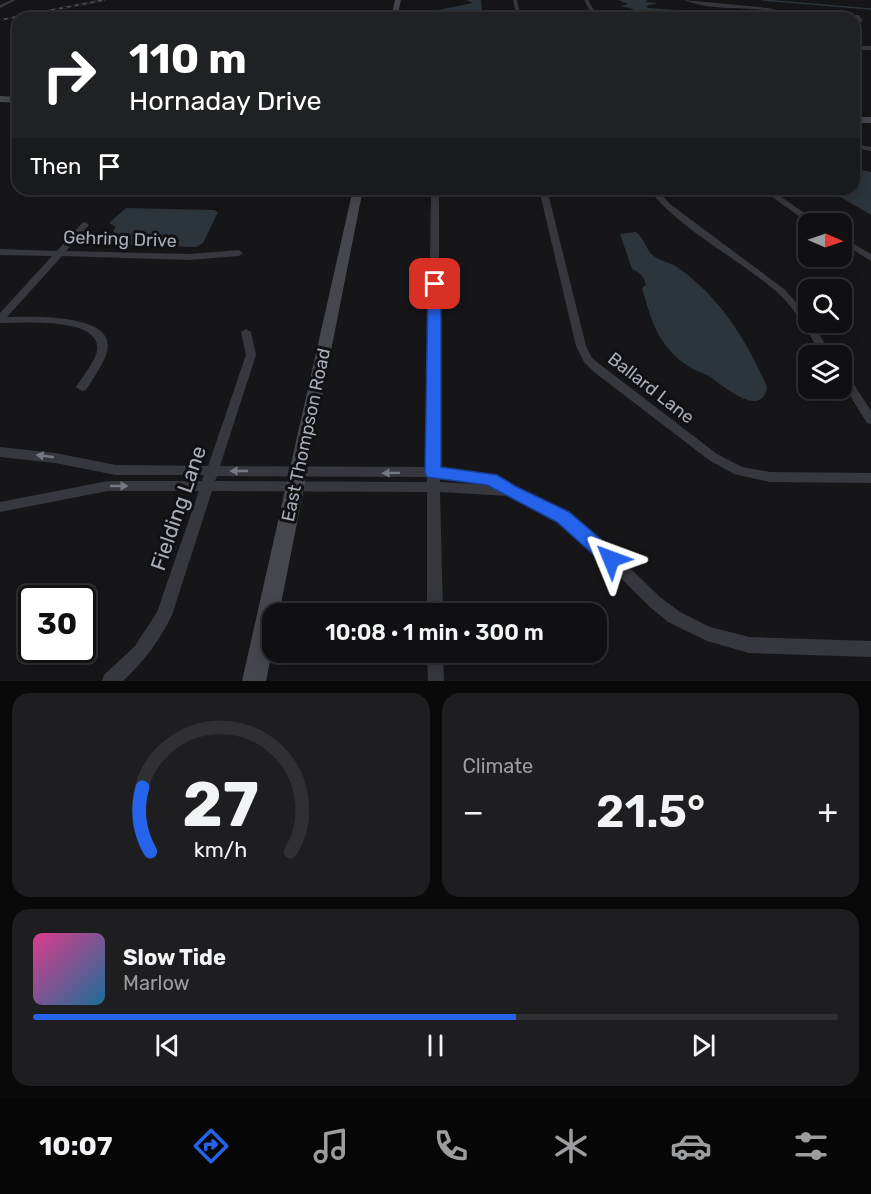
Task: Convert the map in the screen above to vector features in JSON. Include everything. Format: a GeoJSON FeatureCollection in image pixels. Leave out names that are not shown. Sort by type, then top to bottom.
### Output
{"type":"FeatureCollection","features":[{"type":"Feature","properties":{"kind":"main road","name":"East Thompson Road"},"geometry":{"type":"LineString","coordinates":[[254,681],[357,195]]}},
{"type":"Feature","properties":{"kind":"street"},"geometry":{"type":"LineString","coordinates":[[0,7],[14,0]]}},
{"type":"Feature","properties":{"kind":"street"},"geometry":{"type":"LineString","coordinates":[[686,0],[774,12]]}},
{"type":"Feature","properties":{"kind":"street"},"geometry":{"type":"LineString","coordinates":[[435,195],[433,480],[435,603]]}},
{"type":"Feature","properties":{"kind":"street","name":"Ballard Lane"},"geometry":{"type":"LineString","coordinates":[[544,195],[581,346],[588,360],[713,457],[730,467],[753,475],[770,477],[871,478]]}},
{"type":"Feature","properties":{"kind":"street"},"geometry":{"type":"LineString","coordinates":[[657,195],[667,206],[780,291],[800,313],[821,345]]}},
{"type":"Feature","properties":{"kind":"street"},"geometry":{"type":"LineString","coordinates":[[774,195],[800,213]]}},
{"type":"Feature","properties":{"kind":"street"},"geometry":{"type":"LineString","coordinates":[[0,319],[85,225]]}},
{"type":"Feature","properties":{"kind":"street"},"geometry":{"type":"LineString","coordinates":[[852,246],[871,258]]}},
{"type":"Feature","properties":{"kind":"street","name":"Gehring Drive"},"geometry":{"type":"LineString","coordinates":[[0,252],[189,257],[239,253]]}},
{"type":"Feature","properties":{"kind":"street"},"geometry":{"type":"LineString","coordinates":[[0,319],[80,324],[98,335],[102,352],[82,387]]}},
{"type":"Feature","properties":{"kind":"street","name":"Fielding Lane"},"geometry":{"type":"LineString","coordinates":[[110,681],[130,665],[150,642],[164,615],[251,355],[246,332]]}},
{"type":"Feature","properties":{"kind":"street"},"geometry":{"type":"LineString","coordinates":[[852,391],[871,420]]}},
{"type":"Feature","properties":{"kind":"street"},"geometry":{"type":"LineString","coordinates":[[0,452],[54,458],[116,470],[212,471],[296,480]]}},
{"type":"Feature","properties":{"kind":"street"},"geometry":{"type":"LineString","coordinates":[[0,507],[108,486],[207,486],[296,480],[433,480],[509,491],[563,517],[581,530],[655,602],[674,617],[707,634],[748,645],[871,649]]}},
{"type":"Feature","properties":{"kind":"street"},"geometry":{"type":"LineString","coordinates":[[435,663],[436,681]]}},
{"type":"Feature","properties":{"kind":"shaded area"},"geometry":{"type":"Polygon","coordinates":[[[466,0],[481,0],[482,12],[432,11],[473,3],[466,0]]]}},
{"type":"Feature","properties":{"kind":"shaded area"},"geometry":{"type":"Polygon","coordinates":[[[618,0],[648,0],[645,2],[658,3],[646,6],[648,8],[708,12],[634,12],[633,9],[620,6],[628,4],[618,0]]]}},
{"type":"Feature","properties":{"kind":"shaded area"},"geometry":{"type":"Polygon","coordinates":[[[860,170],[871,172],[871,215],[837,195],[860,195],[860,170]]]}},
{"type":"Feature","properties":{"kind":"shaded area"},"geometry":{"type":"Polygon","coordinates":[[[126,208],[214,210],[218,212],[203,243],[197,247],[106,242],[116,227],[109,223],[126,208]]]}},
{"type":"Feature","properties":{"kind":"shaded area"},"geometry":{"type":"Polygon","coordinates":[[[636,232],[652,254],[680,269],[720,307],[751,353],[767,387],[764,396],[751,401],[742,398],[710,377],[687,366],[667,347],[649,311],[642,288],[646,285],[644,280],[632,269],[620,234],[636,232]]]}},
{"type":"Feature","properties":{"kind":"waterway"},"geometry":{"type":"LineString","coordinates":[[763,0],[871,9]]}},
{"type":"Feature","properties":{"kind":"railway"},"geometry":{"type":"LineString","coordinates":[[42,12],[104,0]]}},
{"type":"Feature","properties":{"kind":"railway"},"geometry":{"type":"LineString","coordinates":[[0,20],[12,18]]}},
{"type":"Feature","properties":{"kind":"route"},"geometry":{"type":"LineString","coordinates":[[435,284],[433,472],[491,479],[509,491],[563,517],[581,530],[611,559]]}}]}
